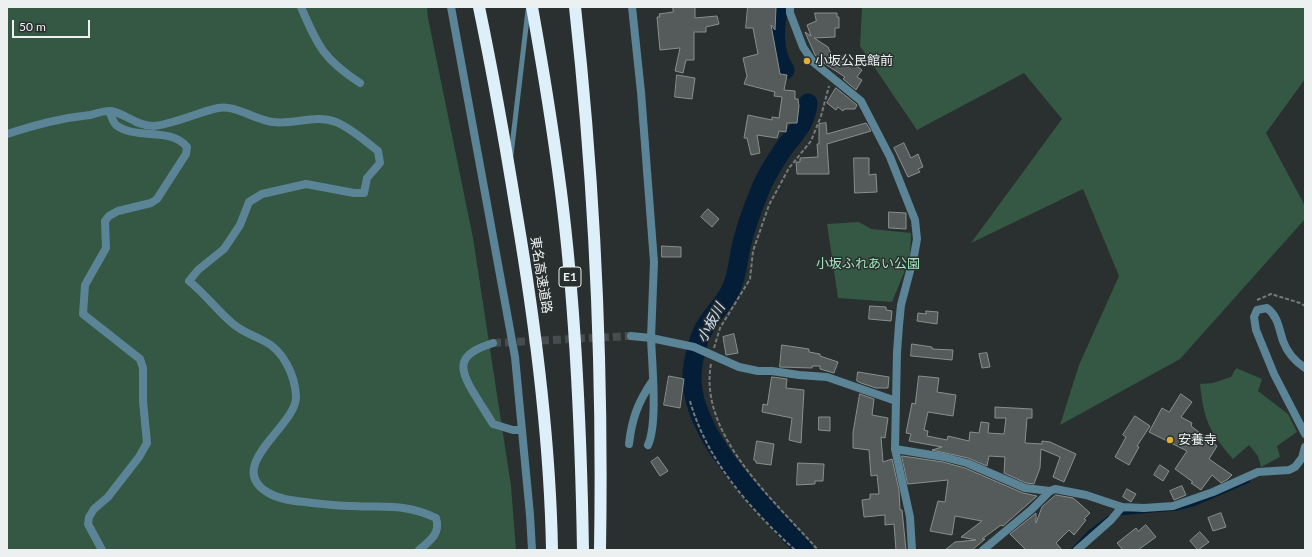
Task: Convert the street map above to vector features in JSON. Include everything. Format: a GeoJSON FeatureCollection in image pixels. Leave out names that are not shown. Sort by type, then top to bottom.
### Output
{"type":"FeatureCollection","features":[{"type":"Feature","properties":{"kind":"highway","name":"東名高速道路"},"geometry":{"type":"LineString","coordinates":[[479,7],[509,169],[535,325],[541,385],[552,550]]}},
{"type":"Feature","properties":{"kind":"highway","name":"東名高速道路"},"geometry":{"type":"LineString","coordinates":[[532,7],[561,192],[571,287],[578,386],[584,550]]}},
{"type":"Feature","properties":{"kind":"highway","name":"E1"},"geometry":{"type":"LineString","coordinates":[[575,7],[590,162],[596,271],[601,444],[600,550]]}},
{"type":"Feature","properties":{"kind":"street"},"geometry":{"type":"LineString","coordinates":[[300,7],[321,50],[340,70],[360,83]]}},
{"type":"Feature","properties":{"kind":"street"},"geometry":{"type":"LineString","coordinates":[[451,7],[511,334],[522,430],[532,550]]}},
{"type":"Feature","properties":{"kind":"street"},"geometry":{"type":"LineString","coordinates":[[632,7],[641,92],[654,262],[651,338],[653,380],[652,432],[648,445]]}},
{"type":"Feature","properties":{"kind":"street"},"geometry":{"type":"LineString","coordinates":[[790,7],[803,47],[813,62],[861,101],[890,157],[915,220],[917,238],[914,256],[901,305],[897,352],[895,449],[910,516],[912,550]]}},
{"type":"Feature","properties":{"kind":"street"},"geometry":{"type":"LineString","coordinates":[[7,134],[74,116],[109,111],[137,123],[154,126],[218,108],[230,107],[262,121],[274,123],[287,124],[322,118],[336,122],[352,131],[378,151],[380,163],[368,178],[364,193],[354,193],[306,184],[262,194],[249,202],[240,225],[224,249],[198,270],[189,281],[232,323],[243,331],[273,346],[280,354],[292,377],[296,391],[296,405],[290,416],[265,445],[258,459],[253,470],[254,478],[259,485],[266,492],[287,500],[353,506],[408,507],[423,512],[436,518],[438,525],[436,535],[419,550]]}},
{"type":"Feature","properties":{"kind":"street"},"geometry":{"type":"LineString","coordinates":[[102,550],[88,524],[89,517],[117,485],[147,443],[143,401],[143,368],[140,359],[84,314],[85,285],[106,248],[105,221],[109,216],[118,211],[151,203],[157,199],[186,154],[187,147],[183,142],[167,135],[158,136],[125,129],[116,124],[109,111]]}},
{"type":"Feature","properties":{"kind":"street"},"geometry":{"type":"LineString","coordinates":[[1305,368],[1290,354],[1272,312],[1267,308],[1257,310],[1254,317],[1256,330],[1274,374],[1305,434]]}},
{"type":"Feature","properties":{"kind":"street"},"geometry":{"type":"LineString","coordinates":[[631,336],[651,338],[694,347],[739,367],[758,371],[772,371],[827,377],[896,401]]}},
{"type":"Feature","properties":{"kind":"street"},"geometry":{"type":"LineString","coordinates":[[494,343],[482,347],[465,359],[462,369],[466,380],[493,424],[513,430],[522,430]]}},
{"type":"Feature","properties":{"kind":"street"},"geometry":{"type":"LineString","coordinates":[[629,444],[632,420],[639,402],[653,380]]}},
{"type":"Feature","properties":{"kind":"street"},"geometry":{"type":"LineString","coordinates":[[895,449],[944,457],[967,464],[1025,488],[1064,490],[1120,508],[1144,508],[1173,506],[1213,492],[1258,472],[1288,470],[1296,467],[1302,458],[1305,447]]}},
{"type":"Feature","properties":{"kind":"street"},"geometry":{"type":"LineString","coordinates":[[983,550],[1031,510],[1050,490]]}},
{"type":"Feature","properties":{"kind":"street"},"geometry":{"type":"LineString","coordinates":[[1077,550],[1111,520],[1120,508]]}},
{"type":"Feature","properties":{"kind":"lane"},"geometry":{"type":"LineString","coordinates":[[509,169],[529,7]]}},
{"type":"Feature","properties":{"kind":"path"},"geometry":{"type":"LineString","coordinates":[[818,550],[766,493],[723,434],[709,393],[709,374],[711,355],[720,328],[750,279],[753,251],[769,205],[785,174],[811,141],[828,92],[830,77]]}},
{"type":"Feature","properties":{"kind":"path"},"geometry":{"type":"LineString","coordinates":[[690,401],[700,432],[719,466],[757,513],[795,550]]}},
{"type":"Feature","properties":{"kind":"green space"},"geometry":{"type":"Polygon","coordinates":[[[7,7],[427,7],[473,238],[511,486],[516,550],[7,550],[7,7]]]}},
{"type":"Feature","properties":{"kind":"green space"},"geometry":{"type":"Polygon","coordinates":[[[862,7],[1305,7],[1305,79],[1266,133],[1305,206],[1305,219],[1180,359],[1060,425],[1079,365],[1119,276],[1083,189],[971,243],[1062,119],[1024,73],[917,130],[860,46],[862,7]]]}},
{"type":"Feature","properties":{"kind":"green space","name":"小坂ふれあい公園"},"geometry":{"type":"Polygon","coordinates":[[[859,222],[871,229],[911,233],[910,258],[892,302],[838,298],[827,224],[859,222]]]}},
{"type":"Feature","properties":{"kind":"green space"},"geometry":{"type":"Polygon","coordinates":[[[1236,368],[1262,379],[1258,391],[1288,414],[1297,432],[1277,446],[1280,457],[1261,467],[1258,456],[1249,445],[1233,459],[1213,433],[1203,407],[1200,384],[1213,383],[1231,377],[1236,368]]]}},
{"type":"Feature","properties":{"kind":"building"},"geometry":{"type":"Polygon","coordinates":[[[673,7],[695,7],[695,18],[717,16],[719,24],[706,27],[706,32],[694,32],[694,60],[686,60],[683,73],[675,71],[680,48],[660,50],[657,17],[660,17],[659,14],[673,12],[673,7]]]}},
{"type":"Feature","properties":{"kind":"building"},"geometry":{"type":"Polygon","coordinates":[[[748,7],[776,7],[775,30],[771,25],[780,74],[787,75],[784,90],[795,91],[795,99],[798,99],[799,106],[797,123],[787,123],[786,132],[779,131],[777,138],[757,135],[760,153],[751,155],[747,138],[744,138],[748,115],[772,120],[772,117],[779,118],[782,97],[774,96],[775,92],[744,84],[747,76],[743,58],[758,54],[753,28],[746,28],[748,7]]]}},
{"type":"Feature","properties":{"kind":"building"},"geometry":{"type":"Polygon","coordinates":[[[815,13],[837,13],[837,17],[839,17],[839,28],[835,28],[835,37],[814,38],[828,47],[835,62],[840,55],[862,70],[857,77],[862,80],[856,90],[843,79],[845,77],[819,60],[815,55],[805,32],[811,36],[807,25],[816,21],[815,13]]]}},
{"type":"Feature","properties":{"kind":"building"},"geometry":{"type":"Polygon","coordinates":[[[677,75],[695,78],[692,99],[675,97],[677,75]]]}},
{"type":"Feature","properties":{"kind":"building"},"geometry":{"type":"Polygon","coordinates":[[[836,88],[857,105],[855,109],[844,109],[843,111],[838,107],[836,110],[827,103],[836,88]]]}},
{"type":"Feature","properties":{"kind":"building"},"geometry":{"type":"Polygon","coordinates":[[[826,123],[827,134],[866,123],[871,131],[827,144],[829,174],[797,174],[796,162],[800,162],[800,158],[818,157],[817,144],[819,144],[819,124],[826,123]]]}},
{"type":"Feature","properties":{"kind":"building"},"geometry":{"type":"Polygon","coordinates":[[[904,143],[911,158],[918,154],[923,167],[918,169],[920,172],[908,177],[894,148],[904,143]]]}},
{"type":"Feature","properties":{"kind":"building"},"geometry":{"type":"Polygon","coordinates":[[[854,158],[869,158],[869,175],[876,174],[877,192],[855,193],[854,158]]]}},
{"type":"Feature","properties":{"kind":"building"},"geometry":{"type":"Polygon","coordinates":[[[708,209],[719,219],[712,227],[701,217],[708,209]]]}},
{"type":"Feature","properties":{"kind":"building"},"geometry":{"type":"Polygon","coordinates":[[[889,212],[906,213],[906,229],[889,228],[889,212]]]}},
{"type":"Feature","properties":{"kind":"building"},"geometry":{"type":"Polygon","coordinates":[[[662,246],[681,247],[681,257],[662,257],[662,246]]]}},
{"type":"Feature","properties":{"kind":"building"},"geometry":{"type":"Polygon","coordinates":[[[870,306],[886,307],[886,310],[892,311],[891,321],[869,319],[870,306]]]}},
{"type":"Feature","properties":{"kind":"building"},"geometry":{"type":"Polygon","coordinates":[[[926,311],[938,312],[937,324],[917,321],[918,313],[926,314],[926,311]]]}},
{"type":"Feature","properties":{"kind":"building"},"geometry":{"type":"Polygon","coordinates":[[[734,334],[738,353],[726,355],[723,337],[734,334]]]}},
{"type":"Feature","properties":{"kind":"building"},"geometry":{"type":"Polygon","coordinates":[[[912,344],[932,347],[932,349],[953,350],[952,360],[911,356],[912,344]]]}},
{"type":"Feature","properties":{"kind":"building"},"geometry":{"type":"Polygon","coordinates":[[[782,345],[809,349],[809,352],[820,354],[820,356],[838,362],[834,373],[820,369],[820,366],[812,366],[812,368],[780,367],[782,345]]]}},
{"type":"Feature","properties":{"kind":"building"},"geometry":{"type":"Polygon","coordinates":[[[987,353],[990,367],[982,368],[979,354],[987,353]]]}},
{"type":"Feature","properties":{"kind":"building"},"geometry":{"type":"Polygon","coordinates":[[[858,372],[889,377],[888,388],[876,388],[857,381],[858,372]]]}},
{"type":"Feature","properties":{"kind":"building"},"geometry":{"type":"Polygon","coordinates":[[[669,376],[684,379],[680,408],[664,405],[669,376]]]}},
{"type":"Feature","properties":{"kind":"building"},"geometry":{"type":"Polygon","coordinates":[[[919,376],[939,378],[937,392],[956,395],[953,416],[928,412],[924,430],[928,431],[927,436],[947,440],[948,436],[969,441],[970,432],[979,433],[981,422],[989,423],[988,433],[1004,434],[1006,418],[995,418],[995,407],[1032,409],[1032,418],[1027,418],[1025,443],[1042,444],[1042,441],[1050,442],[1076,454],[1064,482],[1053,477],[1060,457],[1041,449],[1040,468],[1034,484],[1026,483],[1004,473],[1005,457],[989,456],[987,466],[968,458],[932,450],[942,447],[909,441],[911,434],[906,433],[912,403],[915,404],[919,376]]]}},
{"type":"Feature","properties":{"kind":"building"},"geometry":{"type":"Polygon","coordinates":[[[772,377],[787,379],[786,388],[804,390],[801,443],[789,440],[792,418],[762,412],[763,404],[767,405],[772,377]]]}},
{"type":"Feature","properties":{"kind":"building"},"geometry":{"type":"Polygon","coordinates":[[[860,394],[874,399],[872,415],[888,418],[885,438],[881,437],[883,462],[892,459],[899,490],[900,510],[902,510],[906,550],[896,550],[894,524],[885,525],[885,515],[864,517],[862,500],[870,499],[870,494],[879,494],[877,475],[871,476],[869,450],[853,448],[853,433],[860,394]]]}},
{"type":"Feature","properties":{"kind":"building"},"geometry":{"type":"Polygon","coordinates":[[[1181,394],[1192,402],[1181,417],[1192,423],[1191,426],[1217,446],[1209,459],[1232,475],[1221,483],[1212,475],[1201,490],[1175,469],[1187,451],[1149,432],[1162,408],[1169,412],[1181,394]]]}},
{"type":"Feature","properties":{"kind":"building"},"geometry":{"type":"Polygon","coordinates":[[[1135,416],[1150,426],[1137,446],[1139,447],[1129,465],[1115,457],[1126,437],[1123,435],[1135,416]]]}},
{"type":"Feature","properties":{"kind":"building"},"geometry":{"type":"Polygon","coordinates":[[[819,417],[830,417],[830,431],[819,430],[819,417]]]}},
{"type":"Feature","properties":{"kind":"building"},"geometry":{"type":"Polygon","coordinates":[[[757,441],[774,444],[771,465],[756,463],[754,460],[757,441]]]}},
{"type":"Feature","properties":{"kind":"building"},"geometry":{"type":"Polygon","coordinates":[[[902,456],[943,462],[965,468],[1023,493],[1037,496],[1003,526],[1001,525],[982,539],[985,539],[972,550],[945,550],[955,542],[976,540],[961,537],[982,521],[955,516],[952,535],[930,531],[938,501],[945,502],[948,480],[908,484],[902,456]]]}},
{"type":"Feature","properties":{"kind":"building"},"geometry":{"type":"Polygon","coordinates":[[[658,457],[668,471],[660,476],[651,462],[658,457]]]}},
{"type":"Feature","properties":{"kind":"building"},"geometry":{"type":"Polygon","coordinates":[[[798,463],[824,464],[823,481],[815,481],[815,484],[797,485],[798,463]]]}},
{"type":"Feature","properties":{"kind":"building"},"geometry":{"type":"Polygon","coordinates":[[[1160,465],[1169,471],[1163,481],[1154,475],[1160,465]]]}},
{"type":"Feature","properties":{"kind":"building"},"geometry":{"type":"Polygon","coordinates":[[[1182,486],[1186,495],[1174,500],[1170,491],[1182,486]]]}},
{"type":"Feature","properties":{"kind":"building"},"geometry":{"type":"Polygon","coordinates":[[[1127,489],[1136,494],[1131,502],[1123,497],[1127,489]]]}},
{"type":"Feature","properties":{"kind":"building"},"geometry":{"type":"Polygon","coordinates":[[[1056,495],[1073,498],[1090,513],[1084,519],[1086,520],[1074,535],[1069,530],[1056,543],[1062,550],[1026,550],[1010,534],[1036,513],[1036,523],[1042,507],[1056,495]]]}},
{"type":"Feature","properties":{"kind":"building"},"geometry":{"type":"Polygon","coordinates":[[[1221,513],[1226,527],[1213,531],[1208,518],[1221,513]]]}},
{"type":"Feature","properties":{"kind":"building"},"geometry":{"type":"Polygon","coordinates":[[[1146,525],[1156,537],[1138,550],[1123,550],[1117,543],[1136,528],[1138,531],[1146,525]]]}},
{"type":"Feature","properties":{"kind":"building"},"geometry":{"type":"Polygon","coordinates":[[[1200,532],[1209,542],[1198,550],[1190,541],[1200,532]]]}},
{"type":"Feature","properties":{"kind":"waterway","name":"小板川"},"geometry":{"type":"LineString","coordinates":[[779,7],[776,23],[776,40],[778,56],[785,70]]}},
{"type":"Feature","properties":{"kind":"waterway","name":"小板川"},"geometry":{"type":"LineString","coordinates":[[804,550],[752,494],[719,450],[706,428],[696,405],[692,377],[695,355],[705,326],[731,289],[737,272],[746,227],[763,183],[780,154],[801,125],[807,111],[808,103]]}},
{"type":"Feature","properties":{"kind":"waterway"},"geometry":{"type":"LineString","coordinates":[[1118,514],[1177,509],[1193,505],[1249,481]]}},
{"type":"Feature","properties":{"kind":"waterway"},"geometry":{"type":"LineString","coordinates":[[1072,550],[1089,532],[1109,517]]}},
{"type":"Feature","properties":{"kind":"tunnel"},"geometry":{"type":"LineString","coordinates":[[493,343],[631,336]]}},
{"type":"Feature","properties":{"kind":"place","name":"小坂公民館前"},"geometry":{"type":"Point","coordinates":[807,61]}},
{"type":"Feature","properties":{"kind":"place","name":"安養寺"},"geometry":{"type":"Point","coordinates":[1170,440]}}]}
